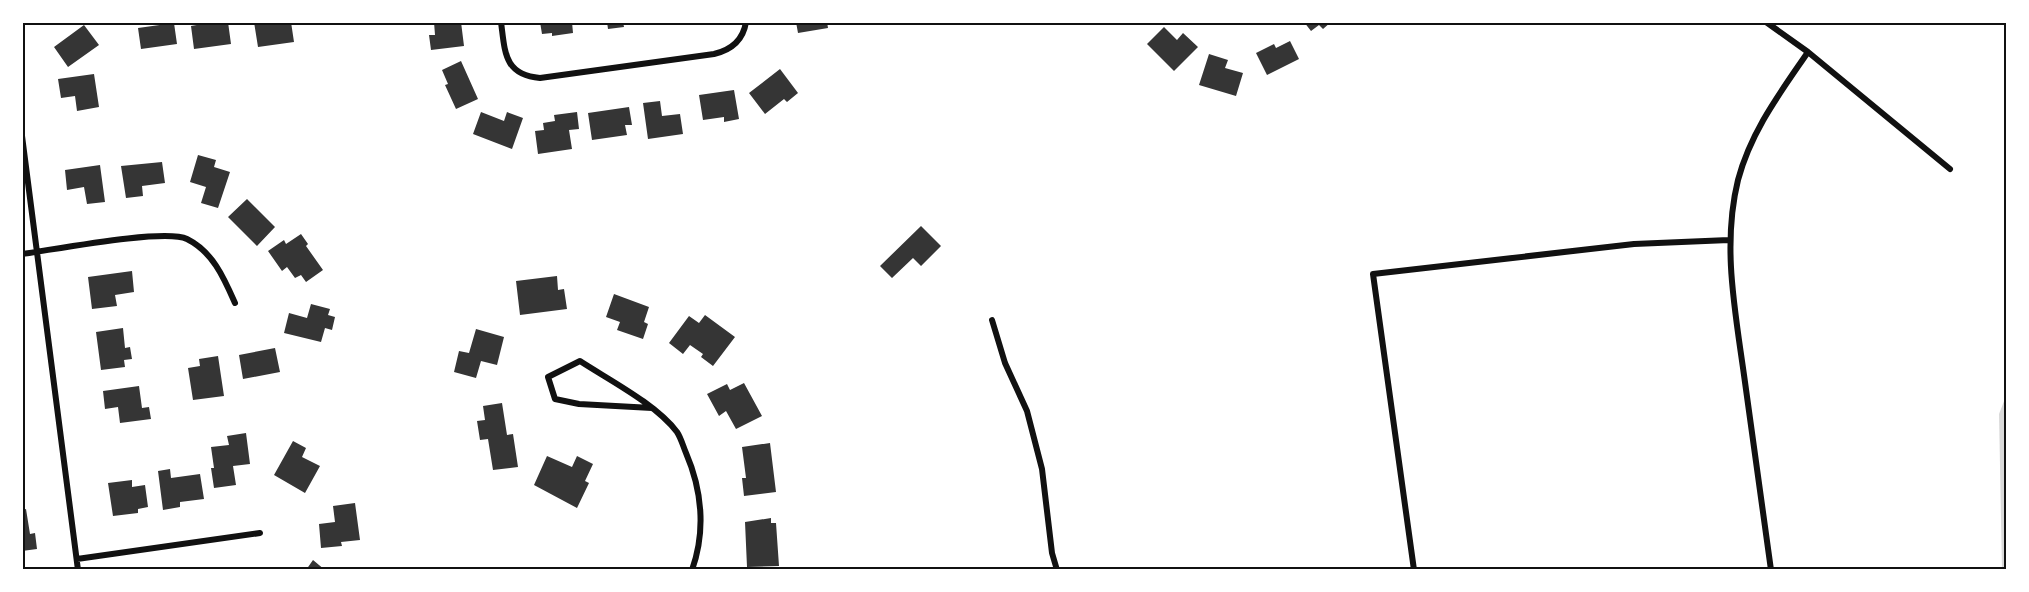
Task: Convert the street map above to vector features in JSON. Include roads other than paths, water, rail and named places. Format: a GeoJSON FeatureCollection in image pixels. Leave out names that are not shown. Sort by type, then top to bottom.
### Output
{"type":"FeatureCollection","features":[{"type":"Feature","properties":{"kind":"street"},"geometry":{"type":"LineString","coordinates":[[501,22],[506,56],[510,64],[528,77],[540,78],[727,51],[744,33],[746,22]]}},
{"type":"Feature","properties":{"kind":"street"},"geometry":{"type":"LineString","coordinates":[[1766,22],[1808,52],[1950,169]]}},
{"type":"Feature","properties":{"kind":"street"},"geometry":{"type":"LineString","coordinates":[[1771,570],[1735,305],[1730,240],[1738,180],[1752,140],[1762,120],[1808,52]]}},
{"type":"Feature","properties":{"kind":"street"},"geometry":{"type":"LineString","coordinates":[[22,136],[78,570]]}},
{"type":"Feature","properties":{"kind":"street"},"geometry":{"type":"LineString","coordinates":[[22,254],[155,236],[185,238],[206,252],[223,275],[235,303]]}},
{"type":"Feature","properties":{"kind":"street"},"geometry":{"type":"LineString","coordinates":[[1414,570],[1373,274],[1634,244],[1730,240]]}},
{"type":"Feature","properties":{"kind":"street"},"geometry":{"type":"LineString","coordinates":[[992,320],[1005,363],[1027,411],[1042,469],[1052,553],[1057,570]]}},
{"type":"Feature","properties":{"kind":"street"},"geometry":{"type":"LineString","coordinates":[[652,408],[579,404],[555,399],[548,377],[580,361],[652,408],[677,432],[695,474],[702,514],[699,552],[692,570]]}},
{"type":"Feature","properties":{"kind":"street"},"geometry":{"type":"LineString","coordinates":[[77,560],[260,533]]}}]}
